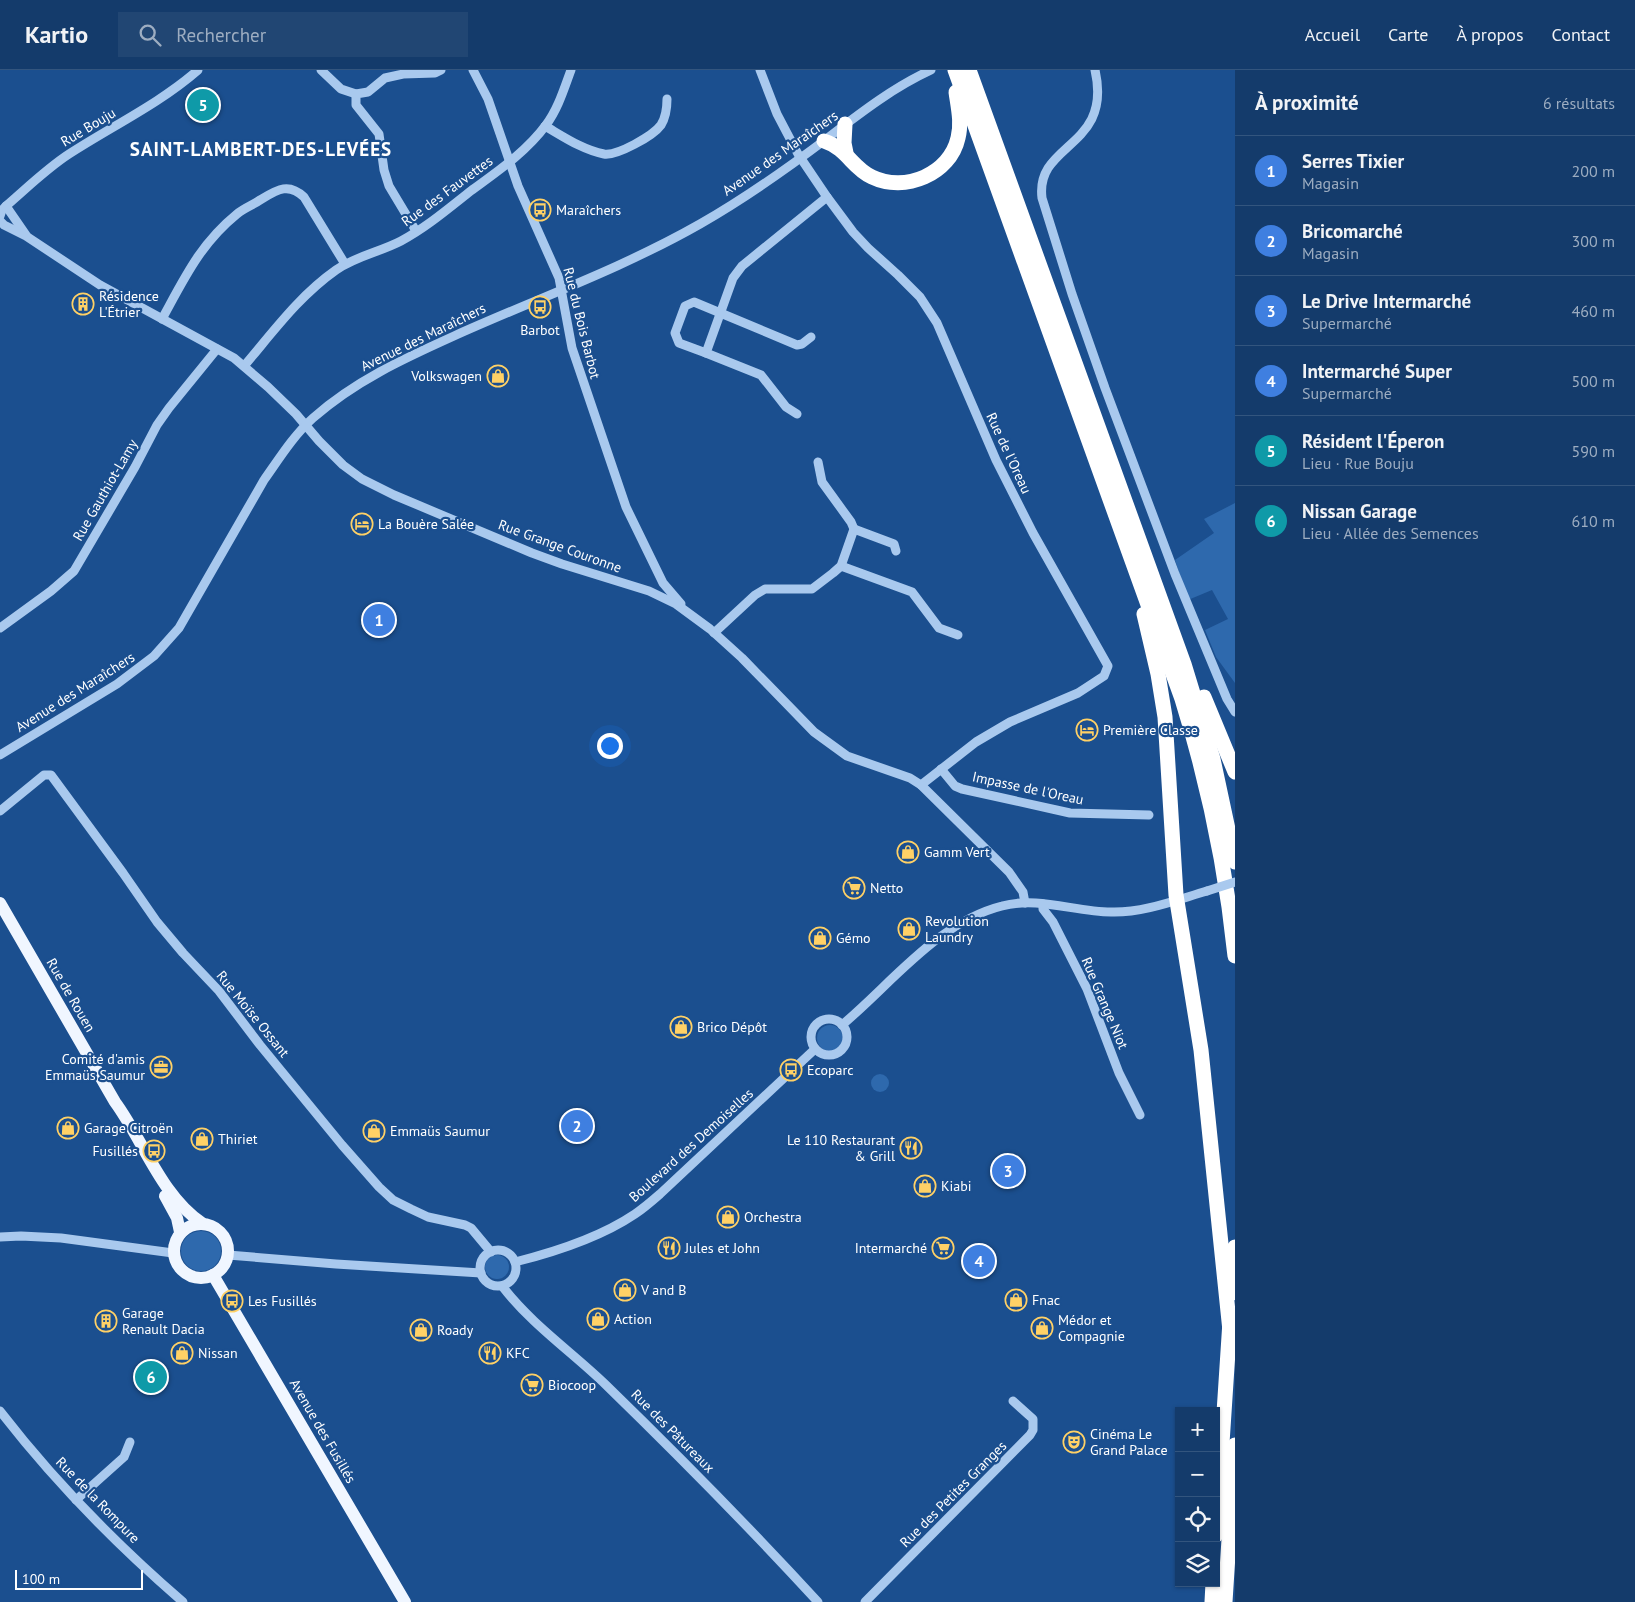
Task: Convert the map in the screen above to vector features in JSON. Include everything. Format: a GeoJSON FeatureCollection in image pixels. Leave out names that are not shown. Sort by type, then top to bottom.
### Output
{"type":"FeatureCollection","features":[{"type":"Feature","properties":{"kind":"highway"},"geometry":{"type":"LineString","coordinates":[[824,141],[838,147],[846,153],[861,171],[874,178],[890,182],[905,182],[933,174],[953,152],[958,138],[960,123],[958,72]]}},
{"type":"Feature","properties":{"kind":"highway"},"geometry":{"type":"LineString","coordinates":[[958,72],[1177,684],[1201,763],[1223,869],[1235,956]]}},
{"type":"Feature","properties":{"kind":"highway"},"geometry":{"type":"LineString","coordinates":[[958,72],[1171,629],[1206,736],[1222,797],[1235,862]]}},
{"type":"Feature","properties":{"kind":"highway"},"geometry":{"type":"LineString","coordinates":[[846,124],[844,142],[846,153]]}},
{"type":"Feature","properties":{"kind":"highway"},"geometry":{"type":"LineString","coordinates":[[1137,574],[1165,717],[1176,900],[1199,1034],[1230,1331]]}},
{"type":"Feature","properties":{"kind":"highway"},"geometry":{"type":"LineString","coordinates":[[1171,629],[1207,704],[1235,772]]}},
{"type":"Feature","properties":{"kind":"highway"},"geometry":{"type":"LineString","coordinates":[[1219,1497],[1235,1247]]}},
{"type":"Feature","properties":{"kind":"highway"},"geometry":{"type":"LineString","coordinates":[[1225,1602],[1235,1445]]}},
{"type":"Feature","properties":{"kind":"highway"},"geometry":{"type":"LineString","coordinates":[[1212,1602],[1213,1587]]}},
{"type":"Feature","properties":{"kind":"main road","name":"Rue de Rouen"},"geometry":{"type":"LineString","coordinates":[[0,903],[115,1102],[127,1118],[175,1199],[187,1212],[202,1223]]}},
{"type":"Feature","properties":{"kind":"main road","name":"Rue de Rouen"},"geometry":{"type":"LineString","coordinates":[[115,1102],[121,1122],[176,1214],[180,1232]]}},
{"type":"Feature","properties":{"kind":"main road"},"geometry":{"type":"LineString","coordinates":[[202,1223],[213,1226],[226,1238],[228,1255],[220,1270],[213,1275],[198,1278],[184,1273],[175,1260],[173,1253],[180,1232],[194,1224],[202,1223]]}},
{"type":"Feature","properties":{"kind":"main road","name":"Avenue des Fusillés"},"geometry":{"type":"LineString","coordinates":[[213,1275],[406,1602]]}},
{"type":"Feature","properties":{"kind":"street","name":"Rue Bouju"},"geometry":{"type":"LineString","coordinates":[[2,210],[50,167],[132,117],[198,70]]}},
{"type":"Feature","properties":{"kind":"street"},"geometry":{"type":"LineString","coordinates":[[321,70],[341,89],[356,94],[368,92],[385,78],[402,74],[435,73],[441,70]]}},
{"type":"Feature","properties":{"kind":"street","name":"Rue du Bois Barbot"},"geometry":{"type":"LineString","coordinates":[[473,70],[488,99],[518,186],[559,278],[572,348],[626,507],[663,583],[688,612]]}},
{"type":"Feature","properties":{"kind":"street","name":"Rue des Fauvettes"},"geometry":{"type":"LineString","coordinates":[[244,366],[292,308],[311,290],[345,264],[400,241],[432,222],[510,162],[546,126],[563,94],[571,70]]}},
{"type":"Feature","properties":{"kind":"street","name":"Rue de l'Oreau"},"geometry":{"type":"LineString","coordinates":[[760,70],[776,114],[801,158],[827,197],[853,232],[920,297],[937,323],[996,460],[1033,533],[1108,666],[1104,676],[1078,693],[999,727],[969,746],[921,785]]}},
{"type":"Feature","properties":{"kind":"street","name":"Avenue des Maraîchers"},"geometry":{"type":"LineString","coordinates":[[0,755],[117,684],[154,656],[179,628],[264,480],[291,442],[306,424],[346,392],[369,376],[394,363],[511,311],[562,291],[642,255],[686,232],[739,201],[897,88],[931,70]]}},
{"type":"Feature","properties":{"kind":"street"},"geometry":{"type":"LineString","coordinates":[[1096,70],[1098,91],[1096,112],[1084,132],[1061,152],[1045,171],[1040,187],[1042,198],[1072,294],[1175,574],[1226,699],[1235,712]]}},
{"type":"Feature","properties":{"kind":"street"},"geometry":{"type":"LineString","coordinates":[[356,94],[356,105],[379,134],[384,170],[389,186],[416,231]]}},
{"type":"Feature","properties":{"kind":"street"},"geometry":{"type":"LineString","coordinates":[[546,126],[592,151],[614,154],[655,131],[661,125],[666,116],[667,99]]}},
{"type":"Feature","properties":{"kind":"street"},"geometry":{"type":"LineString","coordinates":[[162,319],[184,277],[210,239],[238,214],[282,188],[295,190],[304,197],[345,264]]}},
{"type":"Feature","properties":{"kind":"street"},"geometry":{"type":"LineString","coordinates":[[706,353],[733,278],[742,266],[827,197]]}},
{"type":"Feature","properties":{"kind":"street","name":"Rue Grange Couronne"},"geometry":{"type":"LineString","coordinates":[[2,210],[26,236]]}},
{"type":"Feature","properties":{"kind":"street","name":"Rue Grange Couronne"},"geometry":{"type":"LineString","coordinates":[[0,221],[4,226],[26,236],[100,285],[217,349],[244,366],[306,424],[319,441],[343,465],[362,479],[394,495],[532,553],[660,596],[688,612],[742,658],[814,732],[847,756],[910,778],[921,785],[1018,882],[1023,892],[1025,903]]}},
{"type":"Feature","properties":{"kind":"street"},"geometry":{"type":"LineString","coordinates":[[797,414],[786,407],[761,375],[679,343],[675,333],[685,306],[694,302],[797,345],[802,344],[811,337]]}},
{"type":"Feature","properties":{"kind":"street","name":"Rue Gauthiot-Lamy"},"geometry":{"type":"LineString","coordinates":[[0,628],[51,591],[74,571],[136,467],[158,425],[169,408],[217,349]]}},
{"type":"Feature","properties":{"kind":"street"},"geometry":{"type":"LineString","coordinates":[[714,633],[755,595],[765,590],[812,589],[841,566],[854,529],[822,482],[818,462]]}},
{"type":"Feature","properties":{"kind":"street"},"geometry":{"type":"LineString","coordinates":[[854,529],[894,544],[896,551]]}},
{"type":"Feature","properties":{"kind":"street"},"geometry":{"type":"LineString","coordinates":[[841,566],[912,592],[939,628],[958,634]]}},
{"type":"Feature","properties":{"kind":"street"},"geometry":{"type":"LineString","coordinates":[[660,596],[663,583]]}},
{"type":"Feature","properties":{"kind":"street","name":"Impasse de l'Oreau"},"geometry":{"type":"LineString","coordinates":[[941,769],[955,786],[1038,806],[1086,814],[1149,815]]}},
{"type":"Feature","properties":{"kind":"street","name":"Rue Moïse Ossant"},"geometry":{"type":"LineString","coordinates":[[0,811],[44,775],[51,775],[157,922],[219,991],[266,1052],[378,1187],[393,1200],[414,1211],[466,1225],[471,1228],[491,1252]]}},
{"type":"Feature","properties":{"kind":"street"},"geometry":{"type":"LineString","coordinates":[[842,1025],[945,933],[971,917],[988,910],[1004,905],[1025,903],[1112,912],[1134,910],[1176,900],[1235,882]]}},
{"type":"Feature","properties":{"kind":"street","name":"Rue Grange Niot"},"geometry":{"type":"LineString","coordinates":[[1043,904],[1043,909],[1053,922],[1087,989],[1119,1072],[1140,1115]]}},
{"type":"Feature","properties":{"kind":"street"},"geometry":{"type":"LineString","coordinates":[[832,1019],[842,1025],[846,1031],[847,1038],[845,1045],[840,1051],[830,1055],[815,1049],[811,1038],[815,1026],[819,1022],[832,1019]]}},
{"type":"Feature","properties":{"kind":"street","name":"Boulevard des Demoiselles"},"geometry":{"type":"LineString","coordinates":[[515,1262],[557,1250],[604,1230],[635,1214],[660,1194],[815,1049]]}},
{"type":"Feature","properties":{"kind":"street"},"geometry":{"type":"LineString","coordinates":[[0,1237],[61,1238],[173,1253]]}},
{"type":"Feature","properties":{"kind":"street"},"geometry":{"type":"LineString","coordinates":[[501,1250],[507,1252],[515,1262],[516,1272],[508,1284],[502,1286],[491,1285],[484,1280],[480,1266],[483,1258],[491,1252],[501,1250]]}},
{"type":"Feature","properties":{"kind":"street"},"geometry":{"type":"LineString","coordinates":[[228,1255],[481,1273]]}},
{"type":"Feature","properties":{"kind":"street","name":"Rue des Pâtureaux"},"geometry":{"type":"LineString","coordinates":[[502,1286],[533,1321],[597,1376],[655,1433],[750,1529],[818,1602]]}},
{"type":"Feature","properties":{"kind":"street","name":"Rue des Petites Granges"},"geometry":{"type":"LineString","coordinates":[[865,1602],[1030,1435],[1033,1430],[1033,1419],[1013,1401]]}},
{"type":"Feature","properties":{"kind":"street","name":"Rue de la Rompure"},"geometry":{"type":"LineString","coordinates":[[0,1411],[76,1500],[183,1602]]}},
{"type":"Feature","properties":{"kind":"street"},"geometry":{"type":"LineString","coordinates":[[76,1500],[124,1457],[130,1442]]}},
{"type":"Feature","properties":{"kind":"shaded area"},"geometry":{"type":"Polygon","coordinates":[[[1235,503],[1235,683],[1216,657],[1205,630],[1228,619],[1212,590],[1188,600],[1175,560],[1214,533],[1204,519],[1235,503]]]}},
{"type":"Feature","properties":{"kind":"shaded area"},"geometry":{"type":"Polygon","coordinates":[[[830,1025],[839,1029],[843,1038],[839,1047],[830,1051],[821,1047],[817,1038],[821,1029],[830,1025]]]}},
{"type":"Feature","properties":{"kind":"shaded area"},"geometry":{"type":"Polygon","coordinates":[[[880,1074],[886,1077],[889,1083],[886,1089],[880,1092],[874,1089],[871,1083],[874,1077],[880,1074]]]}},
{"type":"Feature","properties":{"kind":"shaded area"},"geometry":{"type":"Polygon","coordinates":[[[205,1231],[212,1234],[218,1240],[221,1251],[220,1259],[212,1268],[205,1271],[197,1271],[190,1268],[182,1259],[181,1247],[184,1240],[193,1232],[205,1231]]]}},
{"type":"Feature","properties":{"kind":"shaded area"},"geometry":{"type":"Polygon","coordinates":[[[497,1255],[502,1256],[508,1262],[508,1272],[502,1278],[497,1279],[492,1278],[486,1272],[485,1267],[486,1262],[492,1256],[497,1255]]]}},
{"type":"Feature","properties":{"kind":"place","name":"Résident l'Éperon"},"geometry":{"type":"Point","coordinates":[203,105]}},
{"type":"Feature","properties":{"kind":"place","name":"Maraîchers"},"geometry":{"type":"Point","coordinates":[540,210]}},
{"type":"Feature","properties":{"kind":"place","name":"Résidence L'Étrier"},"geometry":{"type":"Point","coordinates":[83,304]}},
{"type":"Feature","properties":{"kind":"place","name":"Barbot"},"geometry":{"type":"Point","coordinates":[540,307]}},
{"type":"Feature","properties":{"kind":"place","name":"Volkswagen"},"geometry":{"type":"Point","coordinates":[498,376]}},
{"type":"Feature","properties":{"kind":"place","name":"La Bouère Salée"},"geometry":{"type":"Point","coordinates":[362,524]}},
{"type":"Feature","properties":{"kind":"place","name":"Serres Tixier"},"geometry":{"type":"Point","coordinates":[379,620]}},
{"type":"Feature","properties":{"kind":"place","name":"Première Classe"},"geometry":{"type":"Point","coordinates":[1087,730]}},
{"type":"Feature","properties":{"kind":"place","name":"Gamm Vert"},"geometry":{"type":"Point","coordinates":[908,852]}},
{"type":"Feature","properties":{"kind":"place","name":"Netto"},"geometry":{"type":"Point","coordinates":[854,888]}},
{"type":"Feature","properties":{"kind":"place","name":"Revolution Laundry"},"geometry":{"type":"Point","coordinates":[909,929]}},
{"type":"Feature","properties":{"kind":"place","name":"Gémo"},"geometry":{"type":"Point","coordinates":[820,938]}},
{"type":"Feature","properties":{"kind":"place","name":"Brico Dépôt"},"geometry":{"type":"Point","coordinates":[681,1027]}},
{"type":"Feature","properties":{"kind":"place","name":"Comité d'amis Emmaüs Saumur"},"geometry":{"type":"Point","coordinates":[161,1067]}},
{"type":"Feature","properties":{"kind":"place","name":"Ecoparc"},"geometry":{"type":"Point","coordinates":[791,1070]}},
{"type":"Feature","properties":{"kind":"place","name":"Bricomarché"},"geometry":{"type":"Point","coordinates":[577,1126]}},
{"type":"Feature","properties":{"kind":"place","name":"Garage Citroën"},"geometry":{"type":"Point","coordinates":[68,1128]}},
{"type":"Feature","properties":{"kind":"place","name":"Emmaüs Saumur"},"geometry":{"type":"Point","coordinates":[374,1131]}},
{"type":"Feature","properties":{"kind":"place","name":"Thiriet"},"geometry":{"type":"Point","coordinates":[202,1139]}},
{"type":"Feature","properties":{"kind":"place","name":"Le 110 Restaurant & Grill"},"geometry":{"type":"Point","coordinates":[911,1148]}},
{"type":"Feature","properties":{"kind":"place","name":"Fusillés"},"geometry":{"type":"Point","coordinates":[154,1151]}},
{"type":"Feature","properties":{"kind":"place","name":"Le Drive Intermarché"},"geometry":{"type":"Point","coordinates":[1008,1171]}},
{"type":"Feature","properties":{"kind":"place","name":"Kiabi"},"geometry":{"type":"Point","coordinates":[925,1186]}},
{"type":"Feature","properties":{"kind":"place","name":"Orchestra"},"geometry":{"type":"Point","coordinates":[728,1217]}},
{"type":"Feature","properties":{"kind":"place","name":"Jules et John"},"geometry":{"type":"Point","coordinates":[669,1248]}},
{"type":"Feature","properties":{"kind":"place","name":"Intermarché"},"geometry":{"type":"Point","coordinates":[943,1248]}},
{"type":"Feature","properties":{"kind":"place","name":"Intermarché Super"},"geometry":{"type":"Point","coordinates":[979,1261]}},
{"type":"Feature","properties":{"kind":"place","name":"V and B"},"geometry":{"type":"Point","coordinates":[625,1290]}},
{"type":"Feature","properties":{"kind":"place","name":"Fnac"},"geometry":{"type":"Point","coordinates":[1016,1300]}},
{"type":"Feature","properties":{"kind":"place","name":"Les Fusillés"},"geometry":{"type":"Point","coordinates":[232,1301]}},
{"type":"Feature","properties":{"kind":"place","name":"Action"},"geometry":{"type":"Point","coordinates":[598,1319]}},
{"type":"Feature","properties":{"kind":"place","name":"Garage Renault Dacia"},"geometry":{"type":"Point","coordinates":[106,1321]}},
{"type":"Feature","properties":{"kind":"place","name":"Médor et Compagnie"},"geometry":{"type":"Point","coordinates":[1042,1328]}},
{"type":"Feature","properties":{"kind":"place","name":"Roady"},"geometry":{"type":"Point","coordinates":[421,1330]}},
{"type":"Feature","properties":{"kind":"place","name":"Nissan"},"geometry":{"type":"Point","coordinates":[182,1353]}},
{"type":"Feature","properties":{"kind":"place","name":"KFC"},"geometry":{"type":"Point","coordinates":[490,1353]}},
{"type":"Feature","properties":{"kind":"place","name":"Nissan Garage"},"geometry":{"type":"Point","coordinates":[151,1377]}},
{"type":"Feature","properties":{"kind":"place","name":"Biocoop"},"geometry":{"type":"Point","coordinates":[532,1385]}},
{"type":"Feature","properties":{"kind":"place","name":"Cinéma Le Grand Palace"},"geometry":{"type":"Point","coordinates":[1074,1442]}},
{"type":"Feature","properties":{"kind":"district","name":"SAINT-LAMBERT-DES-LEVÉES"},"geometry":{"type":"Point","coordinates":[261,149]}}]}
